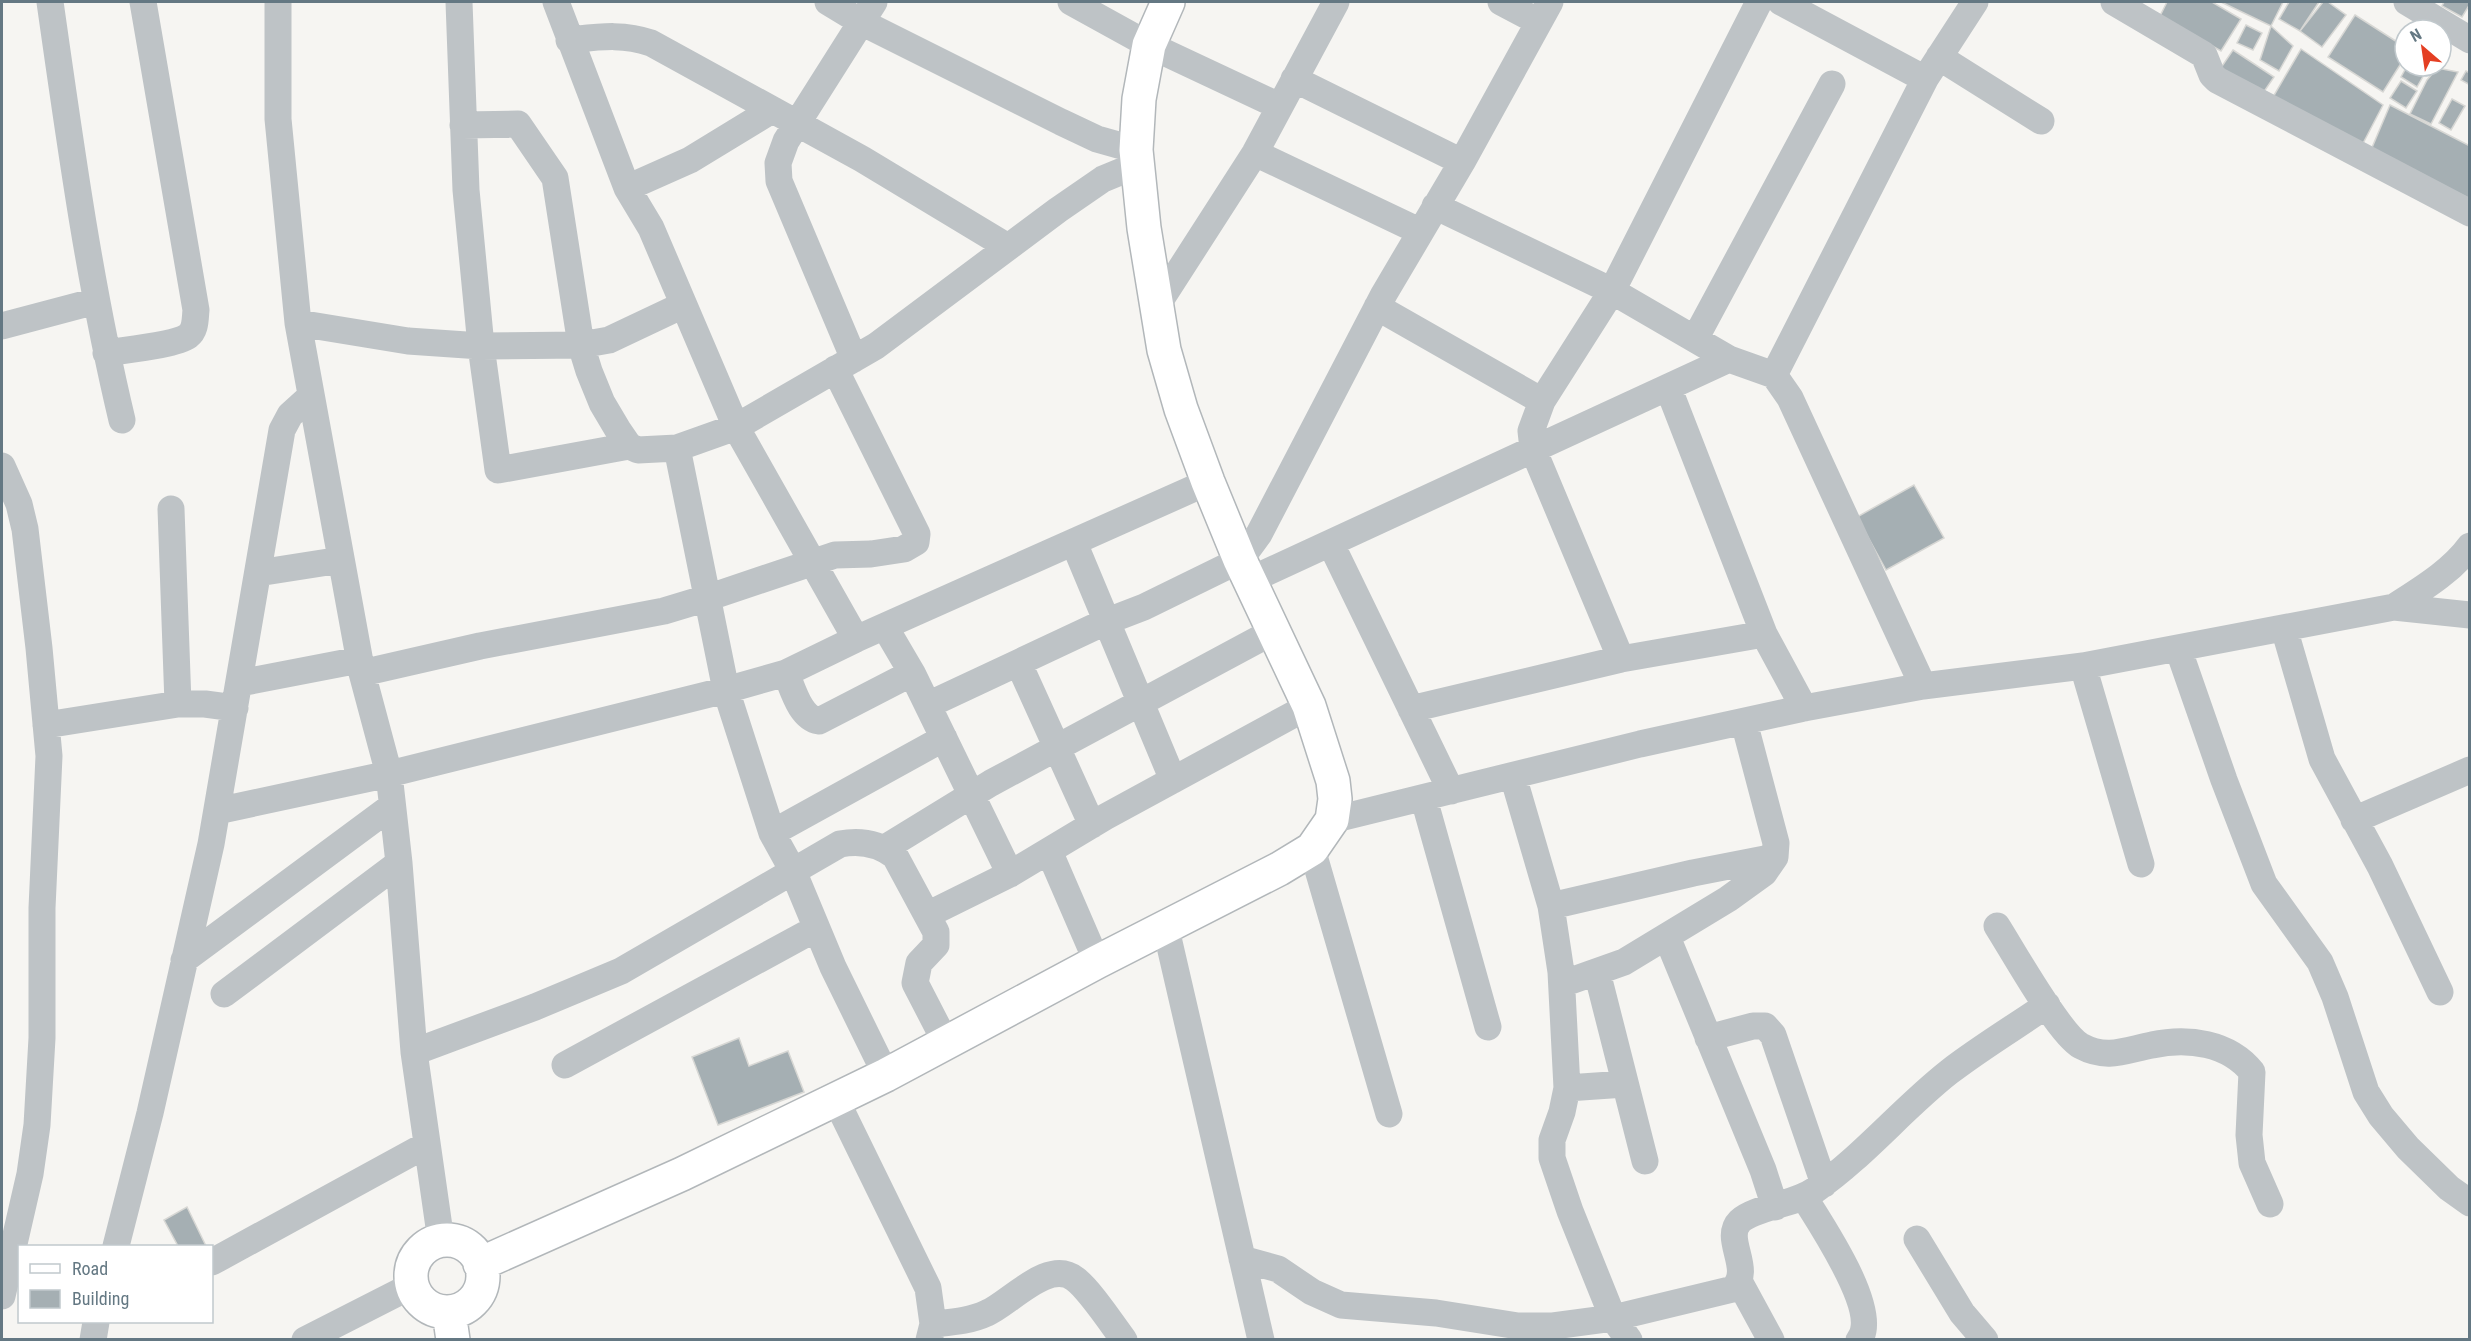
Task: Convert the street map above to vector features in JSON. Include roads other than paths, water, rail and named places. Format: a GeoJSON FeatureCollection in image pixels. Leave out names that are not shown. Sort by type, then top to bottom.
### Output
{"type":"FeatureCollection","features":[{"type":"Feature","properties":{"kind":"main road"},"geometry":{"type":"LineString","coordinates":[[480,1263],[682,1174],[886,1075],[1097,962],[1166,929],[1279,869],[1312,849],[1332,820],[1335,799],[1333,781],[1309,706],[1245,570],[1208,483],[1181,410],[1164,350],[1144,228],[1137,158],[1139,99],[1149,45],[1168,2]]}},
{"type":"Feature","properties":{"kind":"main road"},"geometry":{"type":"LineString","coordinates":[[441,1241],[460,1243],[472,1250],[480,1263],[483,1275],[483,1283],[477,1296],[451,1326],[417,1298],[411,1286],[413,1263],[420,1252],[431,1244],[441,1241]]}},
{"type":"Feature","properties":{"kind":"street"},"geometry":{"type":"LineString","coordinates":[[50,2],[96,301],[122,420]]}},
{"type":"Feature","properties":{"kind":"street"},"geometry":{"type":"LineString","coordinates":[[106,353],[177,341],[189,336],[195,327],[196,310],[143,2]]}},
{"type":"Feature","properties":{"kind":"street"},"geometry":{"type":"LineString","coordinates":[[278,2],[278,119],[298,323],[360,666],[388,774],[399,863],[414,1052],[441,1241]]}},
{"type":"Feature","properties":{"kind":"street"},"geometry":{"type":"LineString","coordinates":[[459,2],[466,190],[481,346],[498,471],[629,446]]}},
{"type":"Feature","properties":{"kind":"street"},"geometry":{"type":"LineString","coordinates":[[556,2],[627,188],[651,228],[736,427],[856,639]]}},
{"type":"Feature","properties":{"kind":"street"},"geometry":{"type":"LineString","coordinates":[[828,2],[868,12],[1097,139],[1137,158]]}},
{"type":"Feature","properties":{"kind":"street"},"geometry":{"type":"LineString","coordinates":[[1071,2],[1149,45],[1279,106]]}},
{"type":"Feature","properties":{"kind":"street"},"geometry":{"type":"LineString","coordinates":[[1156,307],[1255,153],[1336,2]]}},
{"type":"Feature","properties":{"kind":"street"},"geometry":{"type":"LineString","coordinates":[[1245,570],[1259,534],[1377,307],[1544,12],[1501,2]]}},
{"type":"Feature","properties":{"kind":"street"},"geometry":{"type":"LineString","coordinates":[[1621,659],[1533,449],[1531,431],[1542,401],[1612,291],[1759,2]]}},
{"type":"Feature","properties":{"kind":"street"},"geometry":{"type":"LineString","coordinates":[[1780,2],[1932,68],[2042,121]]}},
{"type":"Feature","properties":{"kind":"street"},"geometry":{"type":"LineString","coordinates":[[1774,375],[1932,68],[1975,2]]}},
{"type":"Feature","properties":{"kind":"street"},"geometry":{"type":"LineString","coordinates":[[2114,2],[2204,55],[2212,75],[2217,80],[2469,213]]}},
{"type":"Feature","properties":{"kind":"street"},"geometry":{"type":"LineString","coordinates":[[2407,2],[2469,40]]}},
{"type":"Feature","properties":{"kind":"street"},"geometry":{"type":"LineString","coordinates":[[46,725],[177,704],[205,704],[360,666],[664,611],[835,555],[871,554],[904,549],[916,542],[917,534],[844,364],[779,181],[778,163],[796,123],[868,12]]}},
{"type":"Feature","properties":{"kind":"street"},"geometry":{"type":"LineString","coordinates":[[569,40],[614,35],[634,37],[651,43],[862,159],[1008,247]]}},
{"type":"Feature","properties":{"kind":"street"},"geometry":{"type":"LineString","coordinates":[[1294,79],[1461,162]]}},
{"type":"Feature","properties":{"kind":"street"},"geometry":{"type":"LineString","coordinates":[[1695,339],[1832,84]]}},
{"type":"Feature","properties":{"kind":"street"},"geometry":{"type":"LineString","coordinates":[[627,188],[690,160],[772,110]]}},
{"type":"Feature","properties":{"kind":"street"},"geometry":{"type":"LineString","coordinates":[[464,125],[518,124],[555,178],[581,345],[602,403],[629,446],[638,450],[678,448],[736,427],[876,346],[1008,247],[1103,179],[1137,158]]}},
{"type":"Feature","properties":{"kind":"street"},"geometry":{"type":"LineString","coordinates":[[1255,153],[1419,231]]}},
{"type":"Feature","properties":{"kind":"street"},"geometry":{"type":"LineString","coordinates":[[1435,206],[1612,291],[1729,359],[1774,375],[1790,398],[1923,686]]}},
{"type":"Feature","properties":{"kind":"street"},"geometry":{"type":"LineString","coordinates":[[2,326],[96,301]]}},
{"type":"Feature","properties":{"kind":"street"},"geometry":{"type":"LineString","coordinates":[[298,323],[408,341],[481,346],[581,345],[609,340],[683,305]]}},
{"type":"Feature","properties":{"kind":"street"},"geometry":{"type":"LineString","coordinates":[[1377,307],[1542,401]]}},
{"type":"Feature","properties":{"kind":"street"},"geometry":{"type":"LineString","coordinates":[[928,705],[1105,622],[1245,570],[1331,544],[1729,359]]}},
{"type":"Feature","properties":{"kind":"street"},"geometry":{"type":"LineString","coordinates":[[1668,387],[1764,634],[1804,708]]}},
{"type":"Feature","properties":{"kind":"street"},"geometry":{"type":"LineString","coordinates":[[116,1245],[150,1113],[217,811],[282,430],[290,415],[311,396]]}},
{"type":"Feature","properties":{"kind":"street"},"geometry":{"type":"LineString","coordinates":[[678,448],[726,690],[772,833],[793,872],[816,929],[886,1075]]}},
{"type":"Feature","properties":{"kind":"street"},"geometry":{"type":"LineString","coordinates":[[2,466],[19,504],[26,529],[48,756],[42,908],[42,1038],[37,1125],[30,1174],[2,1296]]}},
{"type":"Feature","properties":{"kind":"street"},"geometry":{"type":"LineString","coordinates":[[217,811],[388,774],[786,674],[856,639],[1208,483]]}},
{"type":"Feature","properties":{"kind":"street"},"geometry":{"type":"LineString","coordinates":[[171,509],[177,704]]}},
{"type":"Feature","properties":{"kind":"street"},"geometry":{"type":"LineString","coordinates":[[1074,543],[1105,622],[1173,780]]}},
{"type":"Feature","properties":{"kind":"street"},"geometry":{"type":"LineString","coordinates":[[1331,544],[1451,791]]}},
{"type":"Feature","properties":{"kind":"street"},"geometry":{"type":"LineString","coordinates":[[2394,606],[2462,557],[2469,546]]}},
{"type":"Feature","properties":{"kind":"street"},"geometry":{"type":"LineString","coordinates":[[258,573],[341,560]]}},
{"type":"Feature","properties":{"kind":"street"},"geometry":{"type":"LineString","coordinates":[[1332,820],[1804,708],[1923,686],[2083,666],[2394,606],[2469,615]]}},
{"type":"Feature","properties":{"kind":"street"},"geometry":{"type":"LineString","coordinates":[[885,627],[912,673],[1010,874]]}},
{"type":"Feature","properties":{"kind":"street"},"geometry":{"type":"LineString","coordinates":[[2284,628],[2322,759],[2380,866],[2440,992]]}},
{"type":"Feature","properties":{"kind":"street"},"geometry":{"type":"LineString","coordinates":[[885,848],[972,794],[1274,631]]}},
{"type":"Feature","properties":{"kind":"street"},"geometry":{"type":"LineString","coordinates":[[1412,709],[1621,659],[1764,634]]}},
{"type":"Feature","properties":{"kind":"street"},"geometry":{"type":"LineString","coordinates":[[2178,648],[2224,780],[2264,884],[2320,962],[2335,997],[2366,1092],[2381,1116],[2409,1148],[2449,1188],[2469,1203]]}},
{"type":"Feature","properties":{"kind":"street"},"geometry":{"type":"LineString","coordinates":[[1018,664],[1092,825]]}},
{"type":"Feature","properties":{"kind":"street"},"geometry":{"type":"LineString","coordinates":[[2083,666],[2141,864]]}},
{"type":"Feature","properties":{"kind":"street"},"geometry":{"type":"LineString","coordinates":[[786,674],[805,714],[812,720],[819,721],[912,673]]}},
{"type":"Feature","properties":{"kind":"street"},"geometry":{"type":"LineString","coordinates":[[927,915],[1010,874],[1092,825],[1309,706]]}},
{"type":"Feature","properties":{"kind":"street"},"geometry":{"type":"LineString","coordinates":[[1562,984],[1624,962],[1746,887],[1764,873],[1775,857],[1776,843],[1744,722]]}},
{"type":"Feature","properties":{"kind":"street"},"geometry":{"type":"LineString","coordinates":[[772,833],[944,738]]}},
{"type":"Feature","properties":{"kind":"street"},"geometry":{"type":"LineString","coordinates":[[2354,820],[2469,770]]}},
{"type":"Feature","properties":{"kind":"street"},"geometry":{"type":"LineString","coordinates":[[1513,776],[1551,906],[1562,984],[1567,1088],[1562,1112],[1552,1140],[1552,1158],[1570,1211],[1621,1329]]}},
{"type":"Feature","properties":{"kind":"street"},"geometry":{"type":"LineString","coordinates":[[1424,799],[1488,1027]]}},
{"type":"Feature","properties":{"kind":"street"},"geometry":{"type":"LineString","coordinates":[[184,960],[392,806]]}},
{"type":"Feature","properties":{"kind":"street"},"geometry":{"type":"LineString","coordinates":[[414,1052],[535,1007],[621,971],[840,844],[855,841],[885,848],[895,856],[936,932],[936,945],[919,963],[915,983],[946,1043]]}},
{"type":"Feature","properties":{"kind":"street"},"geometry":{"type":"LineString","coordinates":[[1312,849],[1389,1114]]}},
{"type":"Feature","properties":{"kind":"street"},"geometry":{"type":"LineString","coordinates":[[1048,851],[1097,962]]}},
{"type":"Feature","properties":{"kind":"street"},"geometry":{"type":"LineString","coordinates":[[1551,906],[1693,873],[1775,857]]}},
{"type":"Feature","properties":{"kind":"street"},"geometry":{"type":"LineString","coordinates":[[224,994],[399,863]]}},
{"type":"Feature","properties":{"kind":"street"},"geometry":{"type":"LineString","coordinates":[[1997,926],[2069,1037],[2081,1046],[2119,1054],[2154,1044],[2193,1042],[2222,1048],[2243,1061],[2252,1072],[2249,1135],[2252,1163],[2270,1204]]}},
{"type":"Feature","properties":{"kind":"street"},"geometry":{"type":"LineString","coordinates":[[565,1065],[816,929]]}},
{"type":"Feature","properties":{"kind":"street"},"geometry":{"type":"LineString","coordinates":[[1166,929],[1261,1340]]}},
{"type":"Feature","properties":{"kind":"street"},"geometry":{"type":"LineString","coordinates":[[1667,937],[1763,1170],[1775,1208]]}},
{"type":"Feature","properties":{"kind":"street"},"geometry":{"type":"LineString","coordinates":[[1597,972],[1645,1161]]}},
{"type":"Feature","properties":{"kind":"street"},"geometry":{"type":"LineString","coordinates":[[1772,1340],[1740,1283],[1741,1272],[1734,1234],[1737,1225],[1750,1215],[1775,1208],[1814,1190],[1950,1071],[2047,1005]]}},
{"type":"Feature","properties":{"kind":"street"},"geometry":{"type":"LineString","coordinates":[[1708,1038],[1753,1026],[1765,1026],[1773,1035],[1814,1190],[1852,1278],[1865,1319],[1863,1335],[1859,1340]]}},
{"type":"Feature","properties":{"kind":"street"},"geometry":{"type":"LineString","coordinates":[[1567,1088],[1625,1084]]}},
{"type":"Feature","properties":{"kind":"street"},"geometry":{"type":"LineString","coordinates":[[836,1100],[927,1288],[931,1332],[990,1312],[1025,1287],[1050,1275],[1064,1273],[1076,1279],[1124,1340]]}},
{"type":"Feature","properties":{"kind":"street"},"geometry":{"type":"LineString","coordinates":[[213,1261],[426,1145]]}},
{"type":"Feature","properties":{"kind":"street"},"geometry":{"type":"LineString","coordinates":[[1917,1239],[1976,1337]]}},
{"type":"Feature","properties":{"kind":"street"},"geometry":{"type":"LineString","coordinates":[[1242,1259],[1278,1269],[1312,1292],[1341,1305],[1436,1313],[1518,1326],[1621,1329],[1733,1289],[1740,1283]]}},
{"type":"Feature","properties":{"kind":"street"},"geometry":{"type":"LineString","coordinates":[[305,1340],[411,1286]]}}]}
